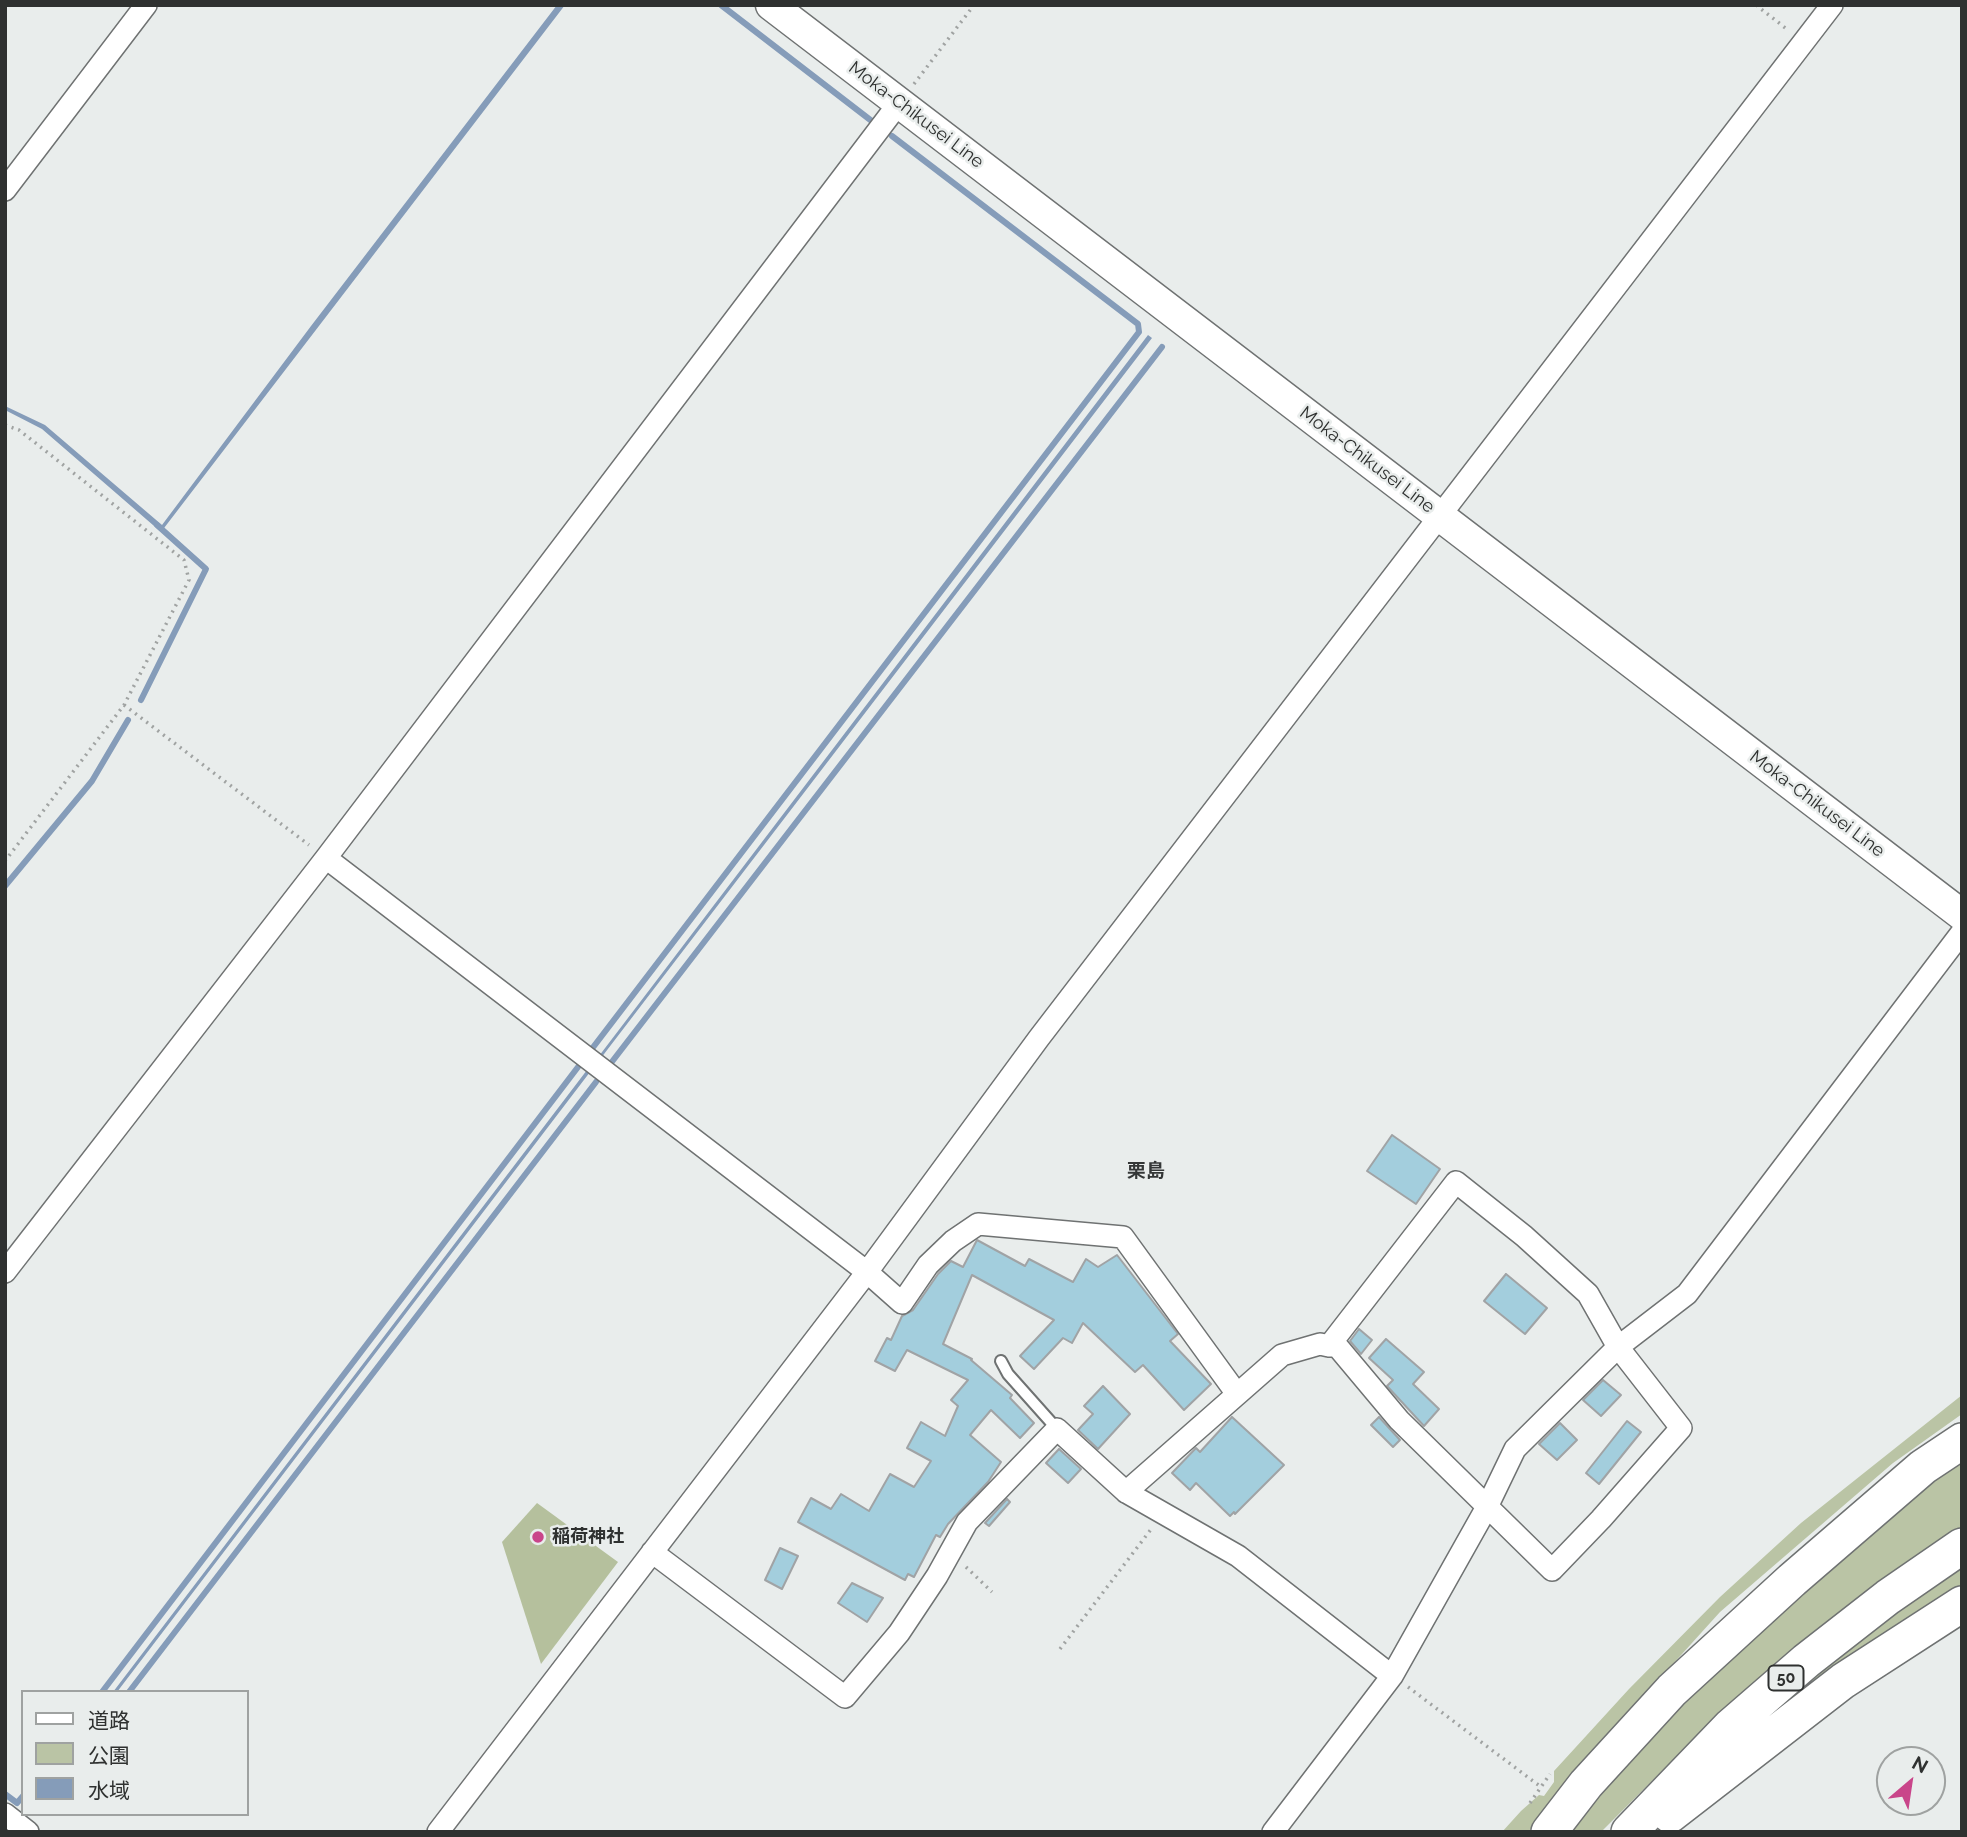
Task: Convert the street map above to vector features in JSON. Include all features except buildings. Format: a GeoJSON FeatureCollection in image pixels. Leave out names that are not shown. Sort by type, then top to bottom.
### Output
{"type":"FeatureCollection","features":[{"type":"Feature","properties":{"kind":"highway"},"geometry":{"type":"LineString","coordinates":[[1549,1832],[1586,1784],[1672,1690],[1792,1580],[1923,1467],[1962,1441]]}},
{"type":"Feature","properties":{"kind":"highway","name":"50"},"geometry":{"type":"LineString","coordinates":[[1629,1832],[1731,1726],[1806,1661],[1888,1597],[1962,1546]]}},
{"type":"Feature","properties":{"kind":"highway"},"geometry":{"type":"LineString","coordinates":[[1649,1832],[1843,1681],[1962,1604]]}},
{"type":"Feature","properties":{"kind":"main road","name":"Moka-Chikusei Line"},"geometry":{"type":"LineString","coordinates":[[771,5],[1962,915]]}},
{"type":"Feature","properties":{"kind":"street"},"geometry":{"type":"LineString","coordinates":[[5,190],[146,5]]}},
{"type":"Feature","properties":{"kind":"street"},"geometry":{"type":"LineString","coordinates":[[439,1832],[867,1272],[1047,1027],[1832,5]]}},
{"type":"Feature","properties":{"kind":"street"},"geometry":{"type":"LineString","coordinates":[[5,1272],[326,858],[900,103]]}},
{"type":"Feature","properties":{"kind":"street"},"geometry":{"type":"LineString","coordinates":[[326,858],[867,1272],[902,1303],[928,1265],[953,1241],[978,1224],[1123,1237],[1237,1394]]}},
{"type":"Feature","properties":{"kind":"street"},"geometry":{"type":"LineString","coordinates":[[1273,1832],[1392,1676],[1487,1507],[1515,1449],[1618,1347],[1687,1294],[1962,932]]}},
{"type":"Feature","properties":{"kind":"street"},"geometry":{"type":"LineString","coordinates":[[1126,1492],[1282,1355],[1320,1345],[1329,1346],[1337,1346],[1399,1420],[1552,1570],[1681,1428],[1618,1347],[1588,1294],[1524,1236],[1456,1182],[1329,1346]]}},
{"type":"Feature","properties":{"kind":"street"},"geometry":{"type":"LineString","coordinates":[[652,1552],[845,1697],[899,1633],[968,1522],[1057,1429],[1126,1492],[1238,1556],[1392,1676]]}},
{"type":"Feature","properties":{"kind":"street"},"geometry":{"type":"LineString","coordinates":[[5,1814],[28,1832]]}},
{"type":"Feature","properties":{"kind":"lane"},"geometry":{"type":"LineString","coordinates":[[1001,1361],[1008,1374],[1057,1429]]}},
{"type":"Feature","properties":{"kind":"path"},"geometry":{"type":"LineString","coordinates":[[900,103],[974,5]]}},
{"type":"Feature","properties":{"kind":"path"},"geometry":{"type":"LineString","coordinates":[[1756,5],[1804,42]]}},
{"type":"Feature","properties":{"kind":"path"},"geometry":{"type":"LineString","coordinates":[[5,425],[19,430],[184,560],[189,580],[124,705],[5,860]]}},
{"type":"Feature","properties":{"kind":"path"},"geometry":{"type":"LineString","coordinates":[[124,705],[326,858]]}},
{"type":"Feature","properties":{"kind":"path"},"geometry":{"type":"LineString","coordinates":[[1060,1649],[1163,1513]]}},
{"type":"Feature","properties":{"kind":"path"},"geometry":{"type":"LineString","coordinates":[[949,1554],[971,1570],[992,1592]]}},
{"type":"Feature","properties":{"kind":"path"},"geometry":{"type":"LineString","coordinates":[[1392,1676],[1541,1787]]}},
{"type":"Feature","properties":{"kind":"path"},"geometry":{"type":"LineString","coordinates":[[1530,1803],[1550,1774]]}},
{"type":"Feature","properties":{"kind":"green space"},"geometry":{"type":"Polygon","coordinates":[[[1962,1395],[1962,1414],[1893,1463],[1720,1612],[1625,1717],[1528,1832],[1502,1832],[1539,1795],[1544,1796],[1554,1782],[1554,1771],[1629,1689],[1720,1597],[1801,1523],[1962,1395]]]}},
{"type":"Feature","properties":{"kind":"green space"},"geometry":{"type":"Polygon","coordinates":[[[1962,1452],[1962,1530],[1731,1707],[1601,1832],[1560,1832],[1708,1668],[1962,1452]]]}},
{"type":"Feature","properties":{"kind":"green space"},"geometry":{"type":"Polygon","coordinates":[[[537,1503],[618,1562],[541,1664],[502,1542],[537,1503]]]}},
{"type":"Feature","properties":{"kind":"green space"},"geometry":{"type":"Polygon","coordinates":[[[1962,1564],[1962,1592],[1738,1743],[1815,1668],[1962,1564]]]}},
{"type":"Feature","properties":{"kind":"water"},"geometry":{"type":"Polygon","coordinates":[[[557,5],[565,5],[161,532],[42,429],[5,410],[5,406],[45,425],[162,525],[557,5]]]}},
{"type":"Feature","properties":{"kind":"water"},"geometry":{"type":"Polygon","coordinates":[[[1148,335],[1152,338],[601,1058],[599,1056],[1148,335]]]}},
{"type":"Feature","properties":{"kind":"water"},"geometry":{"type":"Polygon","coordinates":[[[587,1070],[590,1072],[119,1690],[115,1690],[587,1070]]]}},
{"type":"Feature","properties":{"kind":"waterway"},"geometry":{"type":"LineString","coordinates":[[721,5],[873,122]]}},
{"type":"Feature","properties":{"kind":"waterway"},"geometry":{"type":"LineString","coordinates":[[591,1050],[1139,332],[1138,324],[892,136]]}},
{"type":"Feature","properties":{"kind":"waterway"},"geometry":{"type":"LineString","coordinates":[[611,1063],[1162,347]]}},
{"type":"Feature","properties":{"kind":"waterway"},"geometry":{"type":"LineString","coordinates":[[141,700],[206,569],[157,525]]}},
{"type":"Feature","properties":{"kind":"waterway"},"geometry":{"type":"LineString","coordinates":[[5,886],[92,781],[128,720]]}},
{"type":"Feature","properties":{"kind":"waterway"},"geometry":{"type":"LineString","coordinates":[[104,1690],[578,1067]]}},
{"type":"Feature","properties":{"kind":"waterway"},"geometry":{"type":"LineString","coordinates":[[131,1690],[596,1082]]}},
{"type":"Feature","properties":{"kind":"waterway"},"geometry":{"type":"LineString","coordinates":[[5,1794],[17,1803],[21,1798]]}},
{"type":"Feature","properties":{"kind":"place","name":"稲荷神社"},"geometry":{"type":"Point","coordinates":[538,1537]}},
{"type":"Feature","properties":{"kind":"district","name":"栗島"},"geometry":{"type":"Point","coordinates":[1146,1171]}}]}
